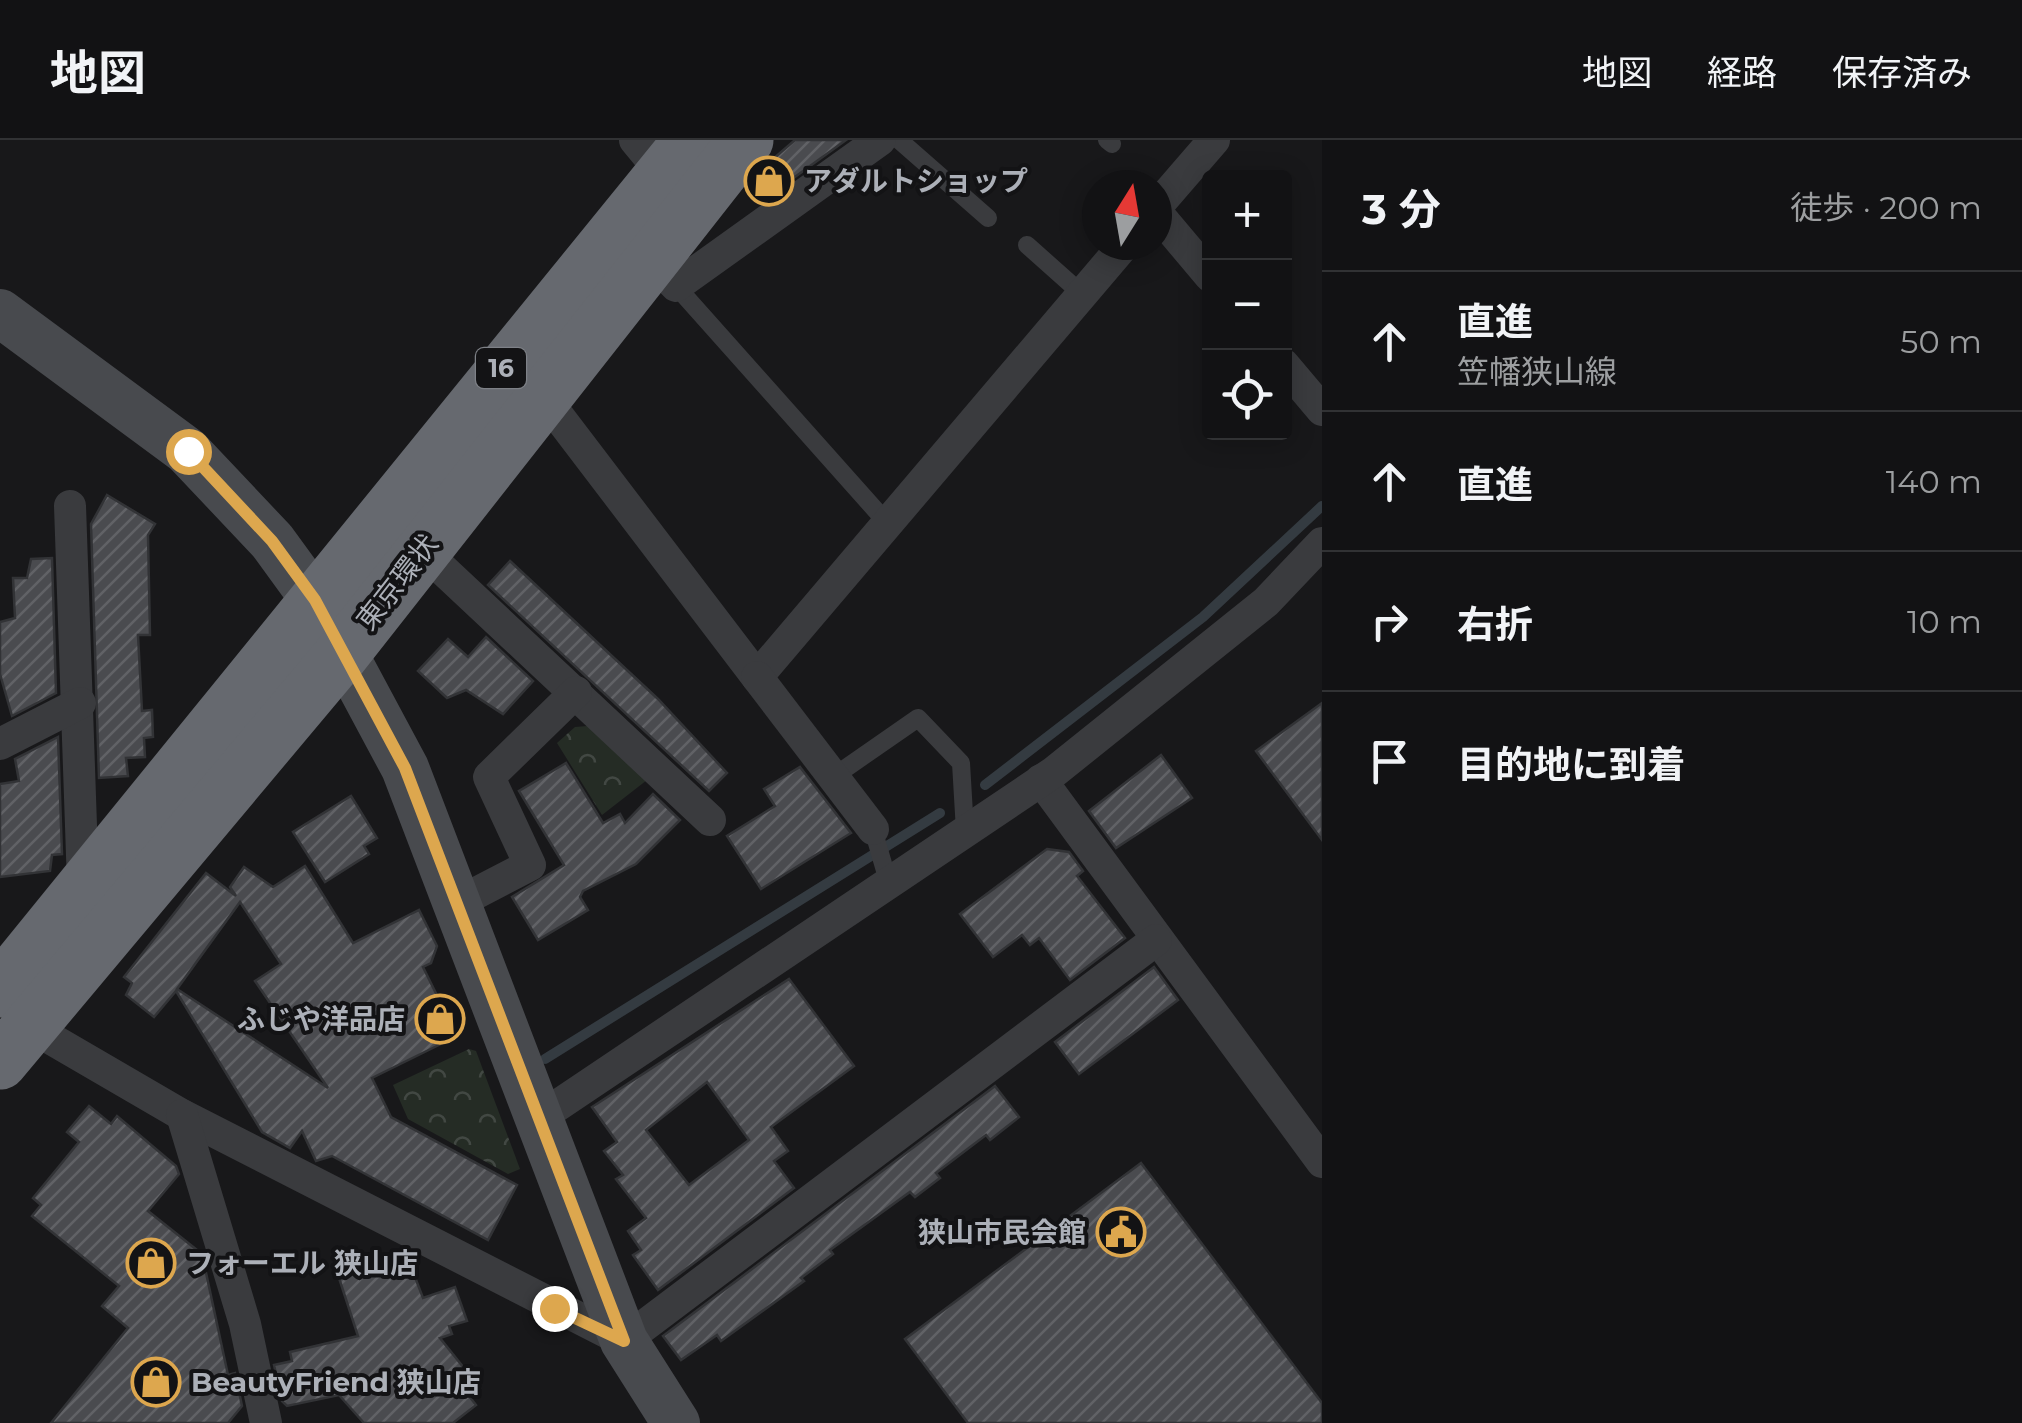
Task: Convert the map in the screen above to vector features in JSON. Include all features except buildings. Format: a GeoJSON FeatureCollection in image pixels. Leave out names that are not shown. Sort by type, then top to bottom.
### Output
{"type":"FeatureCollection","features":[{"type":"Feature","properties":{"kind":"highway","name":"東京環状"},"geometry":{"type":"LineString","coordinates":[[7,1022],[342,654],[543,396],[663,272],[746,140]]}},
{"type":"Feature","properties":{"kind":"highway","name":"東京環状"},"geometry":{"type":"LineString","coordinates":[[7,1022],[83,884],[315,600],[663,151]]}},
{"type":"Feature","properties":{"kind":"street"},"geometry":{"type":"LineString","coordinates":[[663,272],[880,140]]}},
{"type":"Feature","properties":{"kind":"street"},"geometry":{"type":"LineString","coordinates":[[1172,192],[1214,140]]}},
{"type":"Feature","properties":{"kind":"street"},"geometry":{"type":"LineString","coordinates":[[1172,229],[1202,266]]}},
{"type":"Feature","properties":{"kind":"street"},"geometry":{"type":"LineString","coordinates":[[756,677],[1111,260]]}},
{"type":"Feature","properties":{"kind":"street"},"geometry":{"type":"LineString","coordinates":[[0,313],[143,414],[228,490],[315,600],[405,768],[460,902],[536,1120],[624,1341],[658,1411]]}},
{"type":"Feature","properties":{"kind":"street"},"geometry":{"type":"LineString","coordinates":[[1292,374],[1322,410]]}},
{"type":"Feature","properties":{"kind":"street"},"geometry":{"type":"LineString","coordinates":[[543,396],[873,830]]}},
{"type":"Feature","properties":{"kind":"street"},"geometry":{"type":"LineString","coordinates":[[70,506],[80,704],[83,884]]}},
{"type":"Feature","properties":{"kind":"street"},"geometry":{"type":"LineString","coordinates":[[536,1120],[1042,780],[1266,602],[1322,543]]}},
{"type":"Feature","properties":{"kind":"street"},"geometry":{"type":"LineString","coordinates":[[422,550],[710,820]]}},
{"type":"Feature","properties":{"kind":"street"},"geometry":{"type":"LineString","coordinates":[[460,902],[530,865],[489,776],[576,692]]}},
{"type":"Feature","properties":{"kind":"street"},"geometry":{"type":"LineString","coordinates":[[0,744],[80,704]]}},
{"type":"Feature","properties":{"kind":"street"},"geometry":{"type":"LineString","coordinates":[[1042,780],[1322,1162]]}},
{"type":"Feature","properties":{"kind":"street"},"geometry":{"type":"LineString","coordinates":[[624,1341],[1156,940]]}},
{"type":"Feature","properties":{"kind":"street"},"geometry":{"type":"LineString","coordinates":[[7,1022],[624,1341]]}},
{"type":"Feature","properties":{"kind":"street"},"geometry":{"type":"LineString","coordinates":[[182,1115],[245,1324],[266,1423]]}},
{"type":"Feature","properties":{"kind":"lane"},"geometry":{"type":"LineString","coordinates":[[899,140],[988,218]]}},
{"type":"Feature","properties":{"kind":"lane"},"geometry":{"type":"LineString","coordinates":[[1027,245],[1082,294]]}},
{"type":"Feature","properties":{"kind":"lane"},"geometry":{"type":"LineString","coordinates":[[663,272],[888,524]]}},
{"type":"Feature","properties":{"kind":"lane"},"geometry":{"type":"LineString","coordinates":[[833,777],[918,718],[961,763],[965,831]]}},
{"type":"Feature","properties":{"kind":"lane"},"geometry":{"type":"LineString","coordinates":[[873,830],[888,881]]}},
{"type":"Feature","properties":{"kind":"green space"},"geometry":{"type":"Polygon","coordinates":[[[588,726],[647,780],[602,815],[557,743],[575,727],[588,726]]]}},
{"type":"Feature","properties":{"kind":"green space"},"geometry":{"type":"Polygon","coordinates":[[[469,1049],[476,1051],[520,1169],[508,1174],[408,1119],[393,1085],[469,1049]]]}},
{"type":"Feature","properties":{"kind":"waterway"},"geometry":{"type":"LineString","coordinates":[[985,785],[1203,617],[1322,506]]}},
{"type":"Feature","properties":{"kind":"waterway"},"geometry":{"type":"LineString","coordinates":[[545,1059],[940,813]]}},
{"type":"Feature","properties":{"kind":"place","name":"アダルトショップ"},"geometry":{"type":"Point","coordinates":[769,181]}},
{"type":"Feature","properties":{"kind":"place","name":"ふじや洋品店"},"geometry":{"type":"Point","coordinates":[440,1019]}},
{"type":"Feature","properties":{"kind":"place","name":"狭山市民会館"},"geometry":{"type":"Point","coordinates":[1121,1232]}},
{"type":"Feature","properties":{"kind":"place","name":"フォーエル 狭山店"},"geometry":{"type":"Point","coordinates":[151,1263]}},
{"type":"Feature","properties":{"kind":"place","name":"BeautyFriend 狭山店"},"geometry":{"type":"Point","coordinates":[156,1382]}},
{"type":"Feature","properties":{"kind":"route"},"geometry":{"type":"LineString","coordinates":[[188,451],[272,541],[315,600],[405,768],[460,902],[536,1120],[624,1341],[554,1308]]}}]}
